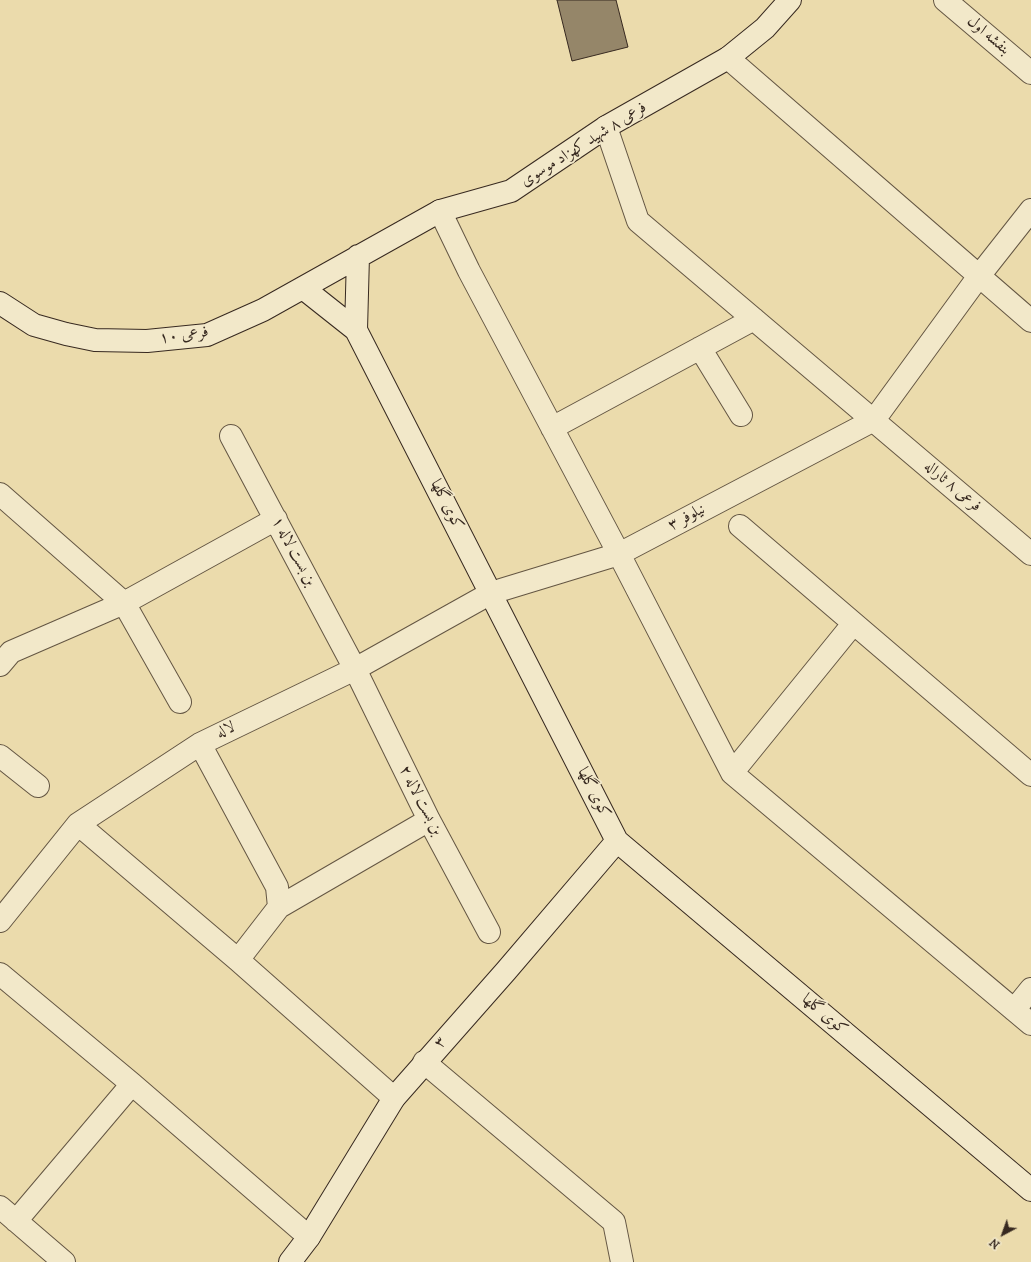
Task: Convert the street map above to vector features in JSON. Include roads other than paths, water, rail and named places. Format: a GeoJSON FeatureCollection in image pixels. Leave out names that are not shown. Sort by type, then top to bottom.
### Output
{"type":"FeatureCollection","features":[{"type":"Feature","properties":{"kind":"street","name":"فرعی ۸ شهید کهزاد موسوی"},"geometry":{"type":"LineString","coordinates":[[358,256],[440,211],[511,191],[606,127],[728,58],[765,28],[790,0]]}},
{"type":"Feature","properties":{"kind":"street","name":"بنفشه اول"},"geometry":{"type":"LineString","coordinates":[[945,0],[1031,73]]}},
{"type":"Feature","properties":{"kind":"street"},"geometry":{"type":"LineString","coordinates":[[728,58],[1031,321]]}},
{"type":"Feature","properties":{"kind":"street","name":"فرعی ۸ ثاراله"},"geometry":{"type":"LineString","coordinates":[[606,127],[638,220],[1031,554]]}},
{"type":"Feature","properties":{"kind":"street"},"geometry":{"type":"LineString","coordinates":[[874,420],[979,276],[1031,210]]}},
{"type":"Feature","properties":{"kind":"street"},"geometry":{"type":"LineString","coordinates":[[440,211],[469,271],[619,554],[732,773],[1031,1024]]}},
{"type":"Feature","properties":{"kind":"street","name":"فرعی ۱۰"},"geometry":{"type":"LineString","coordinates":[[0,303],[34,325],[95,340],[146,341],[207,335],[263,310],[358,256]]}},
{"type":"Feature","properties":{"kind":"street","name":"کوی گلها"},"geometry":{"type":"LineString","coordinates":[[358,256],[356,330],[617,841],[1031,1190]]}},
{"type":"Feature","properties":{"kind":"street"},"geometry":{"type":"LineString","coordinates":[[303,288],[356,330]]}},
{"type":"Feature","properties":{"kind":"street"},"geometry":{"type":"LineString","coordinates":[[552,428],[754,319]]}},
{"type":"Feature","properties":{"kind":"street"},"geometry":{"type":"LineString","coordinates":[[700,348],[741,415]]}},
{"type":"Feature","properties":{"kind":"street","name":"نیلوفر ۳"},"geometry":{"type":"LineString","coordinates":[[491,593],[619,554],[874,420]]}},
{"type":"Feature","properties":{"kind":"street","name":"بن بست لاله ۱"},"geometry":{"type":"LineString","coordinates":[[231,436],[355,669]]}},
{"type":"Feature","properties":{"kind":"street"},"geometry":{"type":"LineString","coordinates":[[0,494],[124,602],[180,702]]}},
{"type":"Feature","properties":{"kind":"street"},"geometry":{"type":"LineString","coordinates":[[0,664],[11,652],[124,602],[276,519]]}},
{"type":"Feature","properties":{"kind":"street"},"geometry":{"type":"LineString","coordinates":[[740,526],[1031,775]]}},
{"type":"Feature","properties":{"kind":"street","name":"لاله"},"geometry":{"type":"LineString","coordinates":[[0,921],[78,824],[200,744],[355,669],[491,593]]}},
{"type":"Feature","properties":{"kind":"street"},"geometry":{"type":"LineString","coordinates":[[732,773],[853,624]]}},
{"type":"Feature","properties":{"kind":"street","name":"بن بست لاله ۲"},"geometry":{"type":"LineString","coordinates":[[355,669],[429,820],[489,932]]}},
{"type":"Feature","properties":{"kind":"street"},"geometry":{"type":"LineString","coordinates":[[200,744],[277,887],[279,907]]}},
{"type":"Feature","properties":{"kind":"street"},"geometry":{"type":"LineString","coordinates":[[0,756],[38,786]]}},
{"type":"Feature","properties":{"kind":"street"},"geometry":{"type":"LineString","coordinates":[[238,960],[279,907],[429,820]]}},
{"type":"Feature","properties":{"kind":"street"},"geometry":{"type":"LineString","coordinates":[[78,824],[238,960],[394,1098]]}},
{"type":"Feature","properties":{"kind":"street","name":"۳"},"geometry":{"type":"LineString","coordinates":[[290,1262],[309,1237],[394,1098],[424,1062],[506,971],[617,841]]}},
{"type":"Feature","properties":{"kind":"street"},"geometry":{"type":"LineString","coordinates":[[0,974],[132,1084],[309,1237]]}},
{"type":"Feature","properties":{"kind":"street"},"geometry":{"type":"LineString","coordinates":[[1014,1010],[1031,989]]}},
{"type":"Feature","properties":{"kind":"street"},"geometry":{"type":"LineString","coordinates":[[424,1062],[614,1222],[622,1262]]}},
{"type":"Feature","properties":{"kind":"street"},"geometry":{"type":"LineString","coordinates":[[64,1262],[8,1214],[132,1084]]}}]}
